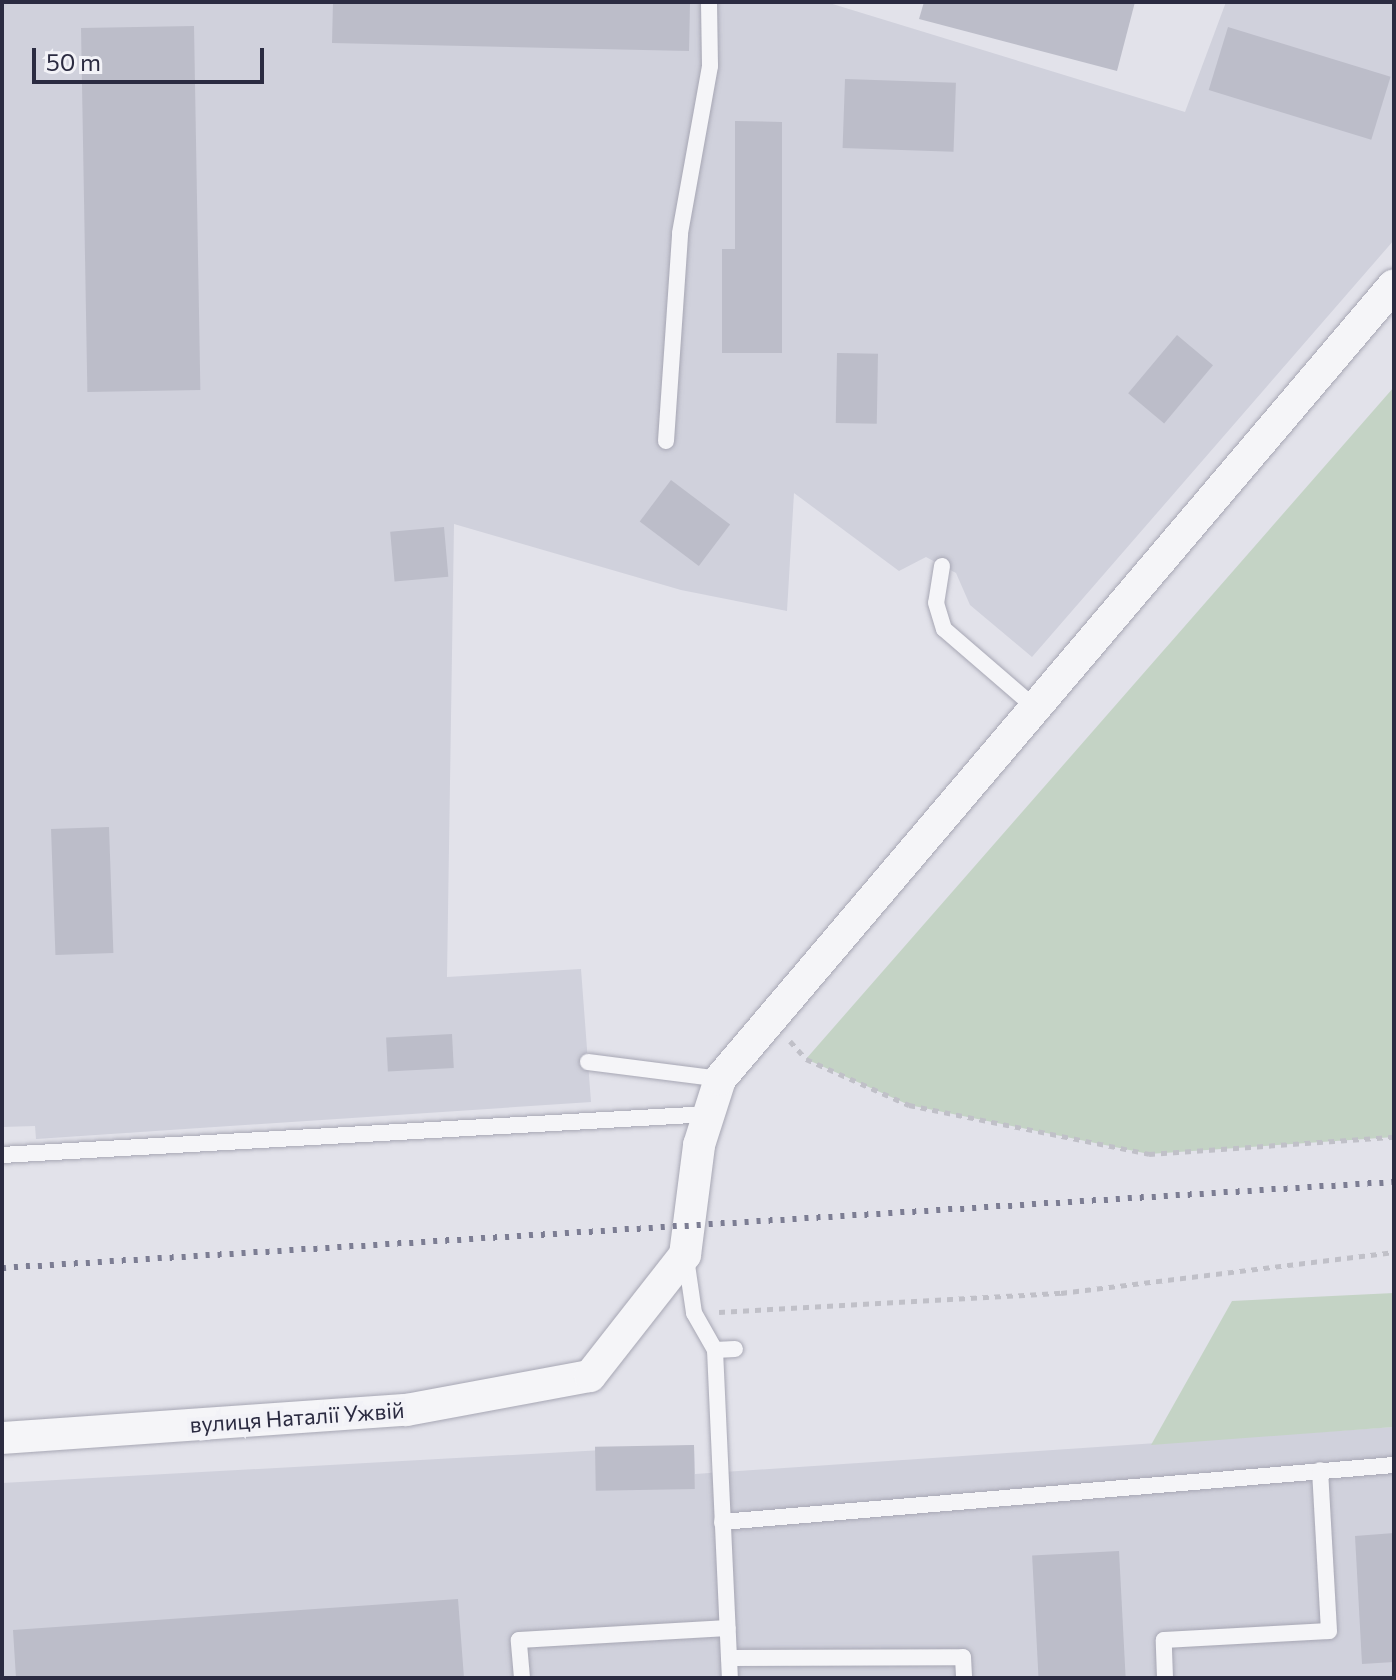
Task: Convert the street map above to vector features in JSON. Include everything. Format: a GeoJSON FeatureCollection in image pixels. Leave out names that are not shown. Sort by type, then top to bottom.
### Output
{"type":"FeatureCollection","features":[{"type":"Feature","properties":{"kind":"street"},"geometry":{"type":"LineString","coordinates":[[685,1255],[709,1114],[720,1079],[1038,710],[1394,285]]}},
{"type":"Feature","properties":{"kind":"street","name":"вулиця Наталії Ужвій"},"geometry":{"type":"LineString","coordinates":[[2,1438],[406,1410],[590,1376],[685,1255]]}},
{"type":"Feature","properties":{"kind":"lane"},"geometry":{"type":"LineString","coordinates":[[666,441],[680,233],[710,66],[709,2]]}},
{"type":"Feature","properties":{"kind":"lane"},"geometry":{"type":"LineString","coordinates":[[942,566],[936,603],[944,629],[1038,710]]}},
{"type":"Feature","properties":{"kind":"lane"},"geometry":{"type":"LineString","coordinates":[[588,1062],[720,1079]]}},
{"type":"Feature","properties":{"kind":"lane"},"geometry":{"type":"LineString","coordinates":[[2,1155],[709,1114]]}},
{"type":"Feature","properties":{"kind":"lane"},"geometry":{"type":"LineString","coordinates":[[685,1255],[694,1313],[715,1350],[730,1678]]}},
{"type":"Feature","properties":{"kind":"lane"},"geometry":{"type":"LineString","coordinates":[[715,1350],[735,1349]]}},
{"type":"Feature","properties":{"kind":"lane"},"geometry":{"type":"LineString","coordinates":[[722,1522],[1394,1465]]}},
{"type":"Feature","properties":{"kind":"lane"},"geometry":{"type":"LineString","coordinates":[[1165,1678],[1164,1640],[1329,1631],[1320,1470]]}},
{"type":"Feature","properties":{"kind":"lane"},"geometry":{"type":"LineString","coordinates":[[522,1678],[519,1640],[728,1628]]}},
{"type":"Feature","properties":{"kind":"lane"},"geometry":{"type":"LineString","coordinates":[[729,1658],[963,1657],[964,1678]]}},
{"type":"Feature","properties":{"kind":"path"},"geometry":{"type":"LineString","coordinates":[[806,1059],[909,1105],[1149,1154],[1394,1137]]}},
{"type":"Feature","properties":{"kind":"path"},"geometry":{"type":"LineString","coordinates":[[694,1313],[1061,1293],[1394,1252]]}},
{"type":"Feature","properties":{"kind":"shaded area"},"geometry":{"type":"Polygon","coordinates":[[[2,2],[826,2],[1185,112],[1226,2],[1394,2],[1394,240],[1032,657],[970,605],[956,573],[926,557],[899,571],[794,493],[787,611],[681,590],[454,524],[447,977],[581,969],[591,1102],[36,1139],[35,1126],[2,1127],[2,2]]]}},
{"type":"Feature","properties":{"kind":"shaded area"},"geometry":{"type":"Polygon","coordinates":[[[1394,1427],[1394,1678],[2,1678],[2,1483],[694,1445],[695,1474],[1394,1427]]]}},
{"type":"Feature","properties":{"kind":"green space"},"geometry":{"type":"Polygon","coordinates":[[[1394,387],[1394,1137],[1149,1154],[909,1105],[806,1059],[1394,387]]]}},
{"type":"Feature","properties":{"kind":"green space"},"geometry":{"type":"Polygon","coordinates":[[[1394,1293],[1394,1427],[1151,1445],[1232,1301],[1394,1293]]]}},
{"type":"Feature","properties":{"kind":"building"},"geometry":{"type":"Polygon","coordinates":[[[333,2],[690,3],[689,51],[332,43],[333,2]]]}},
{"type":"Feature","properties":{"kind":"building"},"geometry":{"type":"Polygon","coordinates":[[[924,2],[1135,2],[1117,71],[919,19],[924,2]]]}},
{"type":"Feature","properties":{"kind":"building"},"geometry":{"type":"Polygon","coordinates":[[[194,26],[200,390],[87,392],[81,28],[194,26]]]}},
{"type":"Feature","properties":{"kind":"building"},"geometry":{"type":"Polygon","coordinates":[[[1228,27],[1391,77],[1371,140],[1209,90],[1228,27]]]}},
{"type":"Feature","properties":{"kind":"building"},"geometry":{"type":"Polygon","coordinates":[[[845,79],[956,83],[954,152],[843,148],[845,79]]]}},
{"type":"Feature","properties":{"kind":"building"},"geometry":{"type":"Polygon","coordinates":[[[735,121],[782,122],[782,353],[722,353],[722,249],[735,249],[735,121]]]}},
{"type":"Feature","properties":{"kind":"building"},"geometry":{"type":"Polygon","coordinates":[[[1177,335],[1213,365],[1164,423],[1128,393],[1177,335]]]}},
{"type":"Feature","properties":{"kind":"building"},"geometry":{"type":"Polygon","coordinates":[[[837,353],[878,354],[877,424],[836,423],[837,353]]]}},
{"type":"Feature","properties":{"kind":"building"},"geometry":{"type":"Polygon","coordinates":[[[671,480],[730,525],[699,566],[640,522],[671,480]]]}},
{"type":"Feature","properties":{"kind":"building"},"geometry":{"type":"Polygon","coordinates":[[[444,527],[448,577],[395,582],[390,532],[444,527]]]}},
{"type":"Feature","properties":{"kind":"building"},"geometry":{"type":"Polygon","coordinates":[[[109,827],[113,953],[55,955],[51,829],[109,827]]]}},
{"type":"Feature","properties":{"kind":"building"},"geometry":{"type":"Polygon","coordinates":[[[452,1034],[454,1068],[388,1071],[386,1037],[452,1034]]]}},
{"type":"Feature","properties":{"kind":"building"},"geometry":{"type":"Polygon","coordinates":[[[694,1445],[695,1489],[596,1491],[595,1447],[694,1445]]]}},
{"type":"Feature","properties":{"kind":"building"},"geometry":{"type":"Polygon","coordinates":[[[1394,1533],[1394,1662],[1362,1664],[1355,1536],[1394,1533]]]}},
{"type":"Feature","properties":{"kind":"building"},"geometry":{"type":"Polygon","coordinates":[[[1119,1551],[1126,1678],[1039,1678],[1032,1556],[1119,1551]]]}},
{"type":"Feature","properties":{"kind":"building"},"geometry":{"type":"Polygon","coordinates":[[[458,1599],[464,1678],[16,1678],[13,1630],[458,1599]]]}},
{"type":"Feature","properties":{"kind":"railway"},"geometry":{"type":"LineString","coordinates":[[2,1268],[1394,1182]]}}]}
